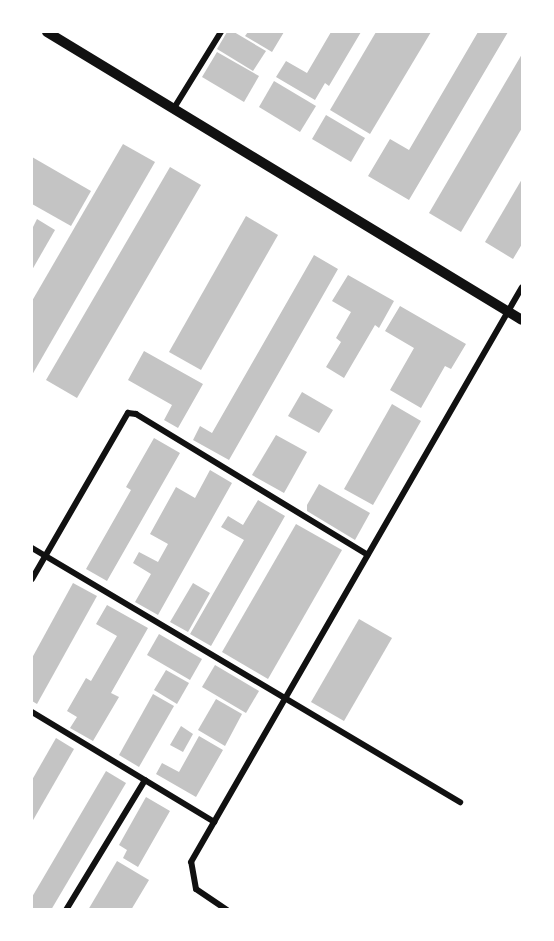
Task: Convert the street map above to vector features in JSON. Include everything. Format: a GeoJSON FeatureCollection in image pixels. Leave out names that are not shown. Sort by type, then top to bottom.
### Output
{"type":"FeatureCollection","features":[{"type":"Feature","properties":{"kind":"street"},"geometry":{"type":"LineString","coordinates":[[47,32],[522,320]]}},
{"type":"Feature","properties":{"kind":"street"},"geometry":{"type":"LineString","coordinates":[[174,108],[221,32]]}},
{"type":"Feature","properties":{"kind":"street"},"geometry":{"type":"LineString","coordinates":[[227,909],[196,889],[191,862],[522,287]]}},
{"type":"Feature","properties":{"kind":"street"},"geometry":{"type":"LineString","coordinates":[[32,579],[128,413],[136,414],[368,555]]}},
{"type":"Feature","properties":{"kind":"street"},"geometry":{"type":"LineString","coordinates":[[32,548],[460,802]]}},
{"type":"Feature","properties":{"kind":"street"},"geometry":{"type":"LineString","coordinates":[[32,712],[214,822]]}},
{"type":"Feature","properties":{"kind":"street"},"geometry":{"type":"LineString","coordinates":[[66,909],[145,780]]}},
{"type":"Feature","properties":{"kind":"building"},"geometry":{"type":"Polygon","coordinates":[[[227,32],[234,32],[266,51],[253,71],[217,49],[227,32]]]}},
{"type":"Feature","properties":{"kind":"building"},"geometry":{"type":"Polygon","coordinates":[[[248,32],[284,32],[272,52],[245,36],[248,32]]]}},
{"type":"Feature","properties":{"kind":"building"},"geometry":{"type":"Polygon","coordinates":[[[331,32],[361,32],[329,86],[325,83],[315,100],[276,77],[286,61],[307,73],[331,32]]]}},
{"type":"Feature","properties":{"kind":"building"},"geometry":{"type":"Polygon","coordinates":[[[376,32],[431,32],[370,134],[330,110],[376,32]]]}},
{"type":"Feature","properties":{"kind":"building"},"geometry":{"type":"Polygon","coordinates":[[[478,32],[508,32],[409,200],[368,176],[390,139],[409,150],[478,32]]]}},
{"type":"Feature","properties":{"kind":"building"},"geometry":{"type":"Polygon","coordinates":[[[217,52],[259,76],[244,102],[202,77],[217,52]]]}},
{"type":"Feature","properties":{"kind":"building"},"geometry":{"type":"Polygon","coordinates":[[[522,54],[522,128],[461,232],[429,213],[522,54]]]}},
{"type":"Feature","properties":{"kind":"building"},"geometry":{"type":"Polygon","coordinates":[[[274,81],[316,106],[300,132],[259,107],[274,81]]]}},
{"type":"Feature","properties":{"kind":"building"},"geometry":{"type":"Polygon","coordinates":[[[326,115],[365,138],[351,162],[312,139],[326,115]]]}},
{"type":"Feature","properties":{"kind":"building"},"geometry":{"type":"Polygon","coordinates":[[[123,144],[155,162],[32,375],[32,301],[123,144]]]}},
{"type":"Feature","properties":{"kind":"building"},"geometry":{"type":"Polygon","coordinates":[[[32,157],[91,191],[71,226],[32,204],[32,157]]]}},
{"type":"Feature","properties":{"kind":"building"},"geometry":{"type":"Polygon","coordinates":[[[170,167],[201,185],[77,398],[46,380],[170,167]]]}},
{"type":"Feature","properties":{"kind":"building"},"geometry":{"type":"Polygon","coordinates":[[[522,179],[522,244],[513,259],[485,242],[522,179]]]}},
{"type":"Feature","properties":{"kind":"building"},"geometry":{"type":"Polygon","coordinates":[[[246,216],[278,235],[201,370],[169,352],[246,216]]]}},
{"type":"Feature","properties":{"kind":"building"},"geometry":{"type":"Polygon","coordinates":[[[37,219],[55,230],[32,270],[32,229],[37,219]]]}},
{"type":"Feature","properties":{"kind":"building"},"geometry":{"type":"Polygon","coordinates":[[[314,255],[338,269],[229,460],[193,440],[200,426],[212,433],[314,255]]]}},
{"type":"Feature","properties":{"kind":"building"},"geometry":{"type":"Polygon","coordinates":[[[348,275],[394,301],[379,328],[375,325],[344,378],[326,367],[341,342],[336,338],[351,312],[332,301],[348,275]]]}},
{"type":"Feature","properties":{"kind":"building"},"geometry":{"type":"Polygon","coordinates":[[[400,306],[466,344],[451,369],[445,366],[421,408],[390,390],[414,348],[385,331],[400,306]]]}},
{"type":"Feature","properties":{"kind":"building"},"geometry":{"type":"Polygon","coordinates":[[[144,351],[203,384],[178,428],[164,420],[172,405],[128,380],[144,351]]]}},
{"type":"Feature","properties":{"kind":"building"},"geometry":{"type":"Polygon","coordinates":[[[302,392],[333,410],[319,433],[288,416],[302,392]]]}},
{"type":"Feature","properties":{"kind":"building"},"geometry":{"type":"Polygon","coordinates":[[[392,404],[421,421],[373,505],[344,489],[392,404]]]}},
{"type":"Feature","properties":{"kind":"building"},"geometry":{"type":"Polygon","coordinates":[[[276,435],[307,452],[284,493],[252,475],[276,435]]]}},
{"type":"Feature","properties":{"kind":"building"},"geometry":{"type":"Polygon","coordinates":[[[154,438],[180,453],[107,581],[86,569],[131,490],[126,487],[154,438]]]}},
{"type":"Feature","properties":{"kind":"building"},"geometry":{"type":"Polygon","coordinates":[[[210,470],[232,483],[158,615],[135,602],[151,574],[133,563],[139,552],[158,562],[168,544],[150,534],[176,487],[195,498],[210,470]]]}},
{"type":"Feature","properties":{"kind":"building"},"geometry":{"type":"Polygon","coordinates":[[[319,484],[370,513],[355,540],[307,511],[307,505],[319,484]]]}},
{"type":"Feature","properties":{"kind":"building"},"geometry":{"type":"Polygon","coordinates":[[[258,500],[285,516],[211,646],[190,634],[244,540],[221,527],[228,516],[243,525],[258,500]]]}},
{"type":"Feature","properties":{"kind":"building"},"geometry":{"type":"Polygon","coordinates":[[[296,524],[342,550],[268,679],[222,652],[296,524]]]}},
{"type":"Feature","properties":{"kind":"building"},"geometry":{"type":"Polygon","coordinates":[[[73,583],[97,596],[37,704],[32,701],[32,658],[73,583]]]}},
{"type":"Feature","properties":{"kind":"building"},"geometry":{"type":"Polygon","coordinates":[[[193,583],[210,593],[188,632],[170,622],[193,583]]]}},
{"type":"Feature","properties":{"kind":"building"},"geometry":{"type":"Polygon","coordinates":[[[107,605],[148,628],[111,693],[119,697],[93,741],[70,728],[77,717],[67,711],[86,678],[91,681],[117,636],[96,624],[107,605]]]}},
{"type":"Feature","properties":{"kind":"building"},"geometry":{"type":"Polygon","coordinates":[[[359,619],[392,638],[344,721],[311,702],[359,619]]]}},
{"type":"Feature","properties":{"kind":"building"},"geometry":{"type":"Polygon","coordinates":[[[159,634],[202,659],[190,680],[147,655],[159,634]]]}},
{"type":"Feature","properties":{"kind":"building"},"geometry":{"type":"Polygon","coordinates":[[[215,665],[259,691],[246,713],[202,687],[215,665]]]}},
{"type":"Feature","properties":{"kind":"building"},"geometry":{"type":"Polygon","coordinates":[[[166,670],[189,683],[177,704],[154,690],[166,670]]]}},
{"type":"Feature","properties":{"kind":"building"},"geometry":{"type":"Polygon","coordinates":[[[153,694],[174,706],[139,767],[119,755],[153,694]]]}},
{"type":"Feature","properties":{"kind":"building"},"geometry":{"type":"Polygon","coordinates":[[[216,699],[242,714],[225,746],[198,730],[216,699]]]}},
{"type":"Feature","properties":{"kind":"building"},"geometry":{"type":"Polygon","coordinates":[[[181,726],[193,734],[183,752],[170,745],[181,726]]]}},
{"type":"Feature","properties":{"kind":"building"},"geometry":{"type":"Polygon","coordinates":[[[199,736],[223,750],[196,797],[156,774],[162,763],[179,772],[199,736]]]}},
{"type":"Feature","properties":{"kind":"building"},"geometry":{"type":"Polygon","coordinates":[[[56,738],[74,749],[32,822],[32,780],[56,738]]]}},
{"type":"Feature","properties":{"kind":"building"},"geometry":{"type":"Polygon","coordinates":[[[106,771],[126,783],[51,910],[32,910],[32,897],[106,771]]]}},
{"type":"Feature","properties":{"kind":"building"},"geometry":{"type":"Polygon","coordinates":[[[146,797],[170,811],[138,867],[123,858],[127,850],[119,845],[146,797]]]}},
{"type":"Feature","properties":{"kind":"building"},"geometry":{"type":"Polygon","coordinates":[[[117,861],[149,880],[131,910],[88,910],[117,861]]]}}]}
